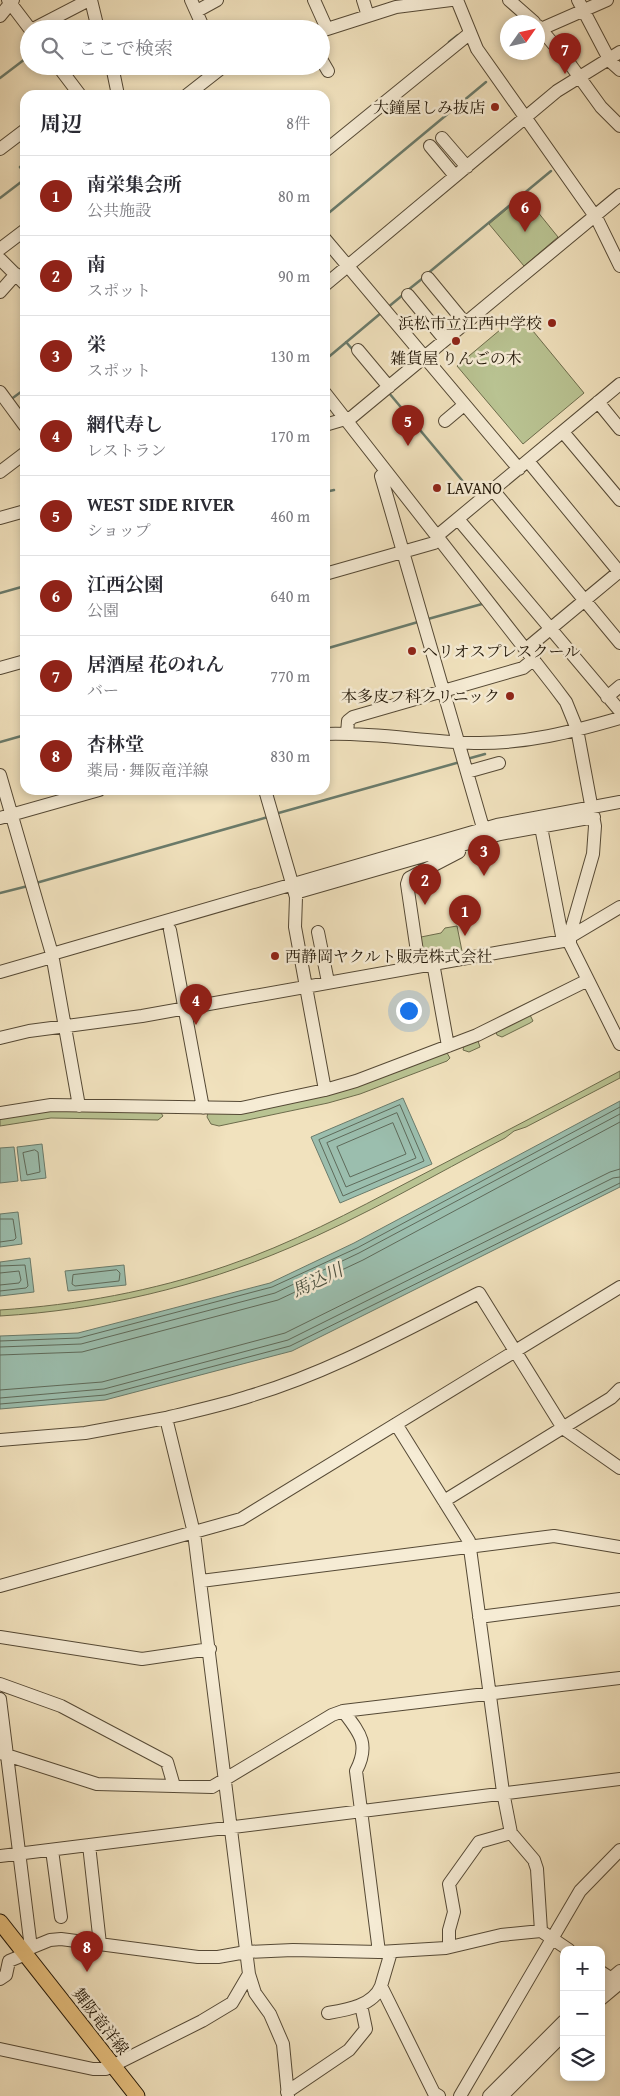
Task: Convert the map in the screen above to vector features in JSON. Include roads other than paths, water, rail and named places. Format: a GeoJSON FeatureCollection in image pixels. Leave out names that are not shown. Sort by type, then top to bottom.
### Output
{"type":"FeatureCollection","features":[{"type":"Feature","properties":{"kind":"main road","name":"舞阪竜洋線"},"geometry":{"type":"LineString","coordinates":[[0,1922],[27,1951],[137,2096]]}},
{"type":"Feature","properties":{"kind":"street"},"geometry":{"type":"LineString","coordinates":[[49,20],[90,0],[96,20]]}},
{"type":"Feature","properties":{"kind":"street"},"geometry":{"type":"LineString","coordinates":[[200,20],[194,5],[217,0]]}},
{"type":"Feature","properties":{"kind":"street"},"geometry":{"type":"LineString","coordinates":[[314,0],[321,20]]}},
{"type":"Feature","properties":{"kind":"street"},"geometry":{"type":"LineString","coordinates":[[363,0],[368,16]]}},
{"type":"Feature","properties":{"kind":"street"},"geometry":{"type":"LineString","coordinates":[[330,28],[404,6],[451,0]]}},
{"type":"Feature","properties":{"kind":"street"},"geometry":{"type":"LineString","coordinates":[[457,0],[469,34],[487,66],[595,216],[620,266]]}},
{"type":"Feature","properties":{"kind":"street"},"geometry":{"type":"LineString","coordinates":[[509,0],[526,15]]}},
{"type":"Feature","properties":{"kind":"street"},"geometry":{"type":"LineString","coordinates":[[545,22],[580,5],[607,0]]}},
{"type":"Feature","properties":{"kind":"street"},"geometry":{"type":"LineString","coordinates":[[0,16],[10,1],[24,20]]}},
{"type":"Feature","properties":{"kind":"street"},"geometry":{"type":"LineString","coordinates":[[580,5],[614,55],[620,70]]}},
{"type":"Feature","properties":{"kind":"street"},"geometry":{"type":"LineString","coordinates":[[330,148],[469,34]]}},
{"type":"Feature","properties":{"kind":"street"},"geometry":{"type":"LineString","coordinates":[[545,35],[579,76],[601,107],[620,126]]}},
{"type":"Feature","properties":{"kind":"street"},"geometry":{"type":"LineString","coordinates":[[330,281],[525,118],[579,76],[614,55]]}},
{"type":"Feature","properties":{"kind":"street"},"geometry":{"type":"LineString","coordinates":[[64,75],[73,90]]}},
{"type":"Feature","properties":{"kind":"street"},"geometry":{"type":"LineString","coordinates":[[114,75],[117,90]]}},
{"type":"Feature","properties":{"kind":"street"},"geometry":{"type":"LineString","coordinates":[[193,90],[212,75]]}},
{"type":"Feature","properties":{"kind":"street"},"geometry":{"type":"LineString","coordinates":[[0,149],[20,134]]}},
{"type":"Feature","properties":{"kind":"street"},"geometry":{"type":"LineString","coordinates":[[442,138],[467,167]]}},
{"type":"Feature","properties":{"kind":"street"},"geometry":{"type":"LineString","coordinates":[[430,146],[455,176]]}},
{"type":"Feature","properties":{"kind":"street"},"geometry":{"type":"LineString","coordinates":[[330,424],[352,417],[620,195]]}},
{"type":"Feature","properties":{"kind":"street"},"geometry":{"type":"LineString","coordinates":[[0,249],[20,236]]}},
{"type":"Feature","properties":{"kind":"street"},"geometry":{"type":"LineString","coordinates":[[330,245],[464,405],[525,464],[620,572],[550,629],[530,654],[523,668],[353,717],[348,721],[348,734]]}},
{"type":"Feature","properties":{"kind":"street"},"geometry":{"type":"LineString","coordinates":[[0,259],[20,278]]}},
{"type":"Feature","properties":{"kind":"street"},"geometry":{"type":"LineString","coordinates":[[0,292],[16,274]]}},
{"type":"Feature","properties":{"kind":"street"},"geometry":{"type":"LineString","coordinates":[[428,278],[466,323]]}},
{"type":"Feature","properties":{"kind":"street"},"geometry":{"type":"LineString","coordinates":[[408,295],[445,340]]}},
{"type":"Feature","properties":{"kind":"street"},"geometry":{"type":"LineString","coordinates":[[358,350],[389,387]]}},
{"type":"Feature","properties":{"kind":"street"},"geometry":{"type":"LineString","coordinates":[[330,573],[434,543],[458,519],[564,433],[620,384]]}},
{"type":"Feature","properties":{"kind":"street"},"geometry":{"type":"LineString","coordinates":[[0,392],[20,419]]}},
{"type":"Feature","properties":{"kind":"street"},"geometry":{"type":"LineString","coordinates":[[330,400],[566,702],[578,730],[594,812],[593,854],[566,940]]}},
{"type":"Feature","properties":{"kind":"street"},"geometry":{"type":"LineString","coordinates":[[599,403],[620,429]]}},
{"type":"Feature","properties":{"kind":"street"},"geometry":{"type":"LineString","coordinates":[[445,421],[464,405]]}},
{"type":"Feature","properties":{"kind":"street"},"geometry":{"type":"LineString","coordinates":[[564,433],[620,500]]}},
{"type":"Feature","properties":{"kind":"street"},"geometry":{"type":"LineString","coordinates":[[0,472],[20,457]]}},
{"type":"Feature","properties":{"kind":"street"},"geometry":{"type":"LineString","coordinates":[[386,472],[381,476],[485,834]]}},
{"type":"Feature","properties":{"kind":"street"},"geometry":{"type":"LineString","coordinates":[[493,490],[620,643]]}},
{"type":"Feature","properties":{"kind":"street"},"geometry":{"type":"LineString","coordinates":[[0,518],[20,512]]}},
{"type":"Feature","properties":{"kind":"street"},"geometry":{"type":"LineString","coordinates":[[458,519],[606,697],[620,711]]}},
{"type":"Feature","properties":{"kind":"street"},"geometry":{"type":"LineString","coordinates":[[0,668],[20,662]]}},
{"type":"Feature","properties":{"kind":"street"},"geometry":{"type":"LineString","coordinates":[[606,697],[620,686]]}},
{"type":"Feature","properties":{"kind":"street"},"geometry":{"type":"LineString","coordinates":[[330,734],[458,742],[518,741],[578,730],[620,718]]}},
{"type":"Feature","properties":{"kind":"street"},"geometry":{"type":"LineString","coordinates":[[467,772],[499,763]]}},
{"type":"Feature","properties":{"kind":"street"},"geometry":{"type":"LineString","coordinates":[[0,774],[6,817],[52,956],[79,1106]]}},
{"type":"Feature","properties":{"kind":"street"},"geometry":{"type":"LineString","coordinates":[[6,817],[82,795]]}},
{"type":"Feature","properties":{"kind":"street"},"geometry":{"type":"LineString","coordinates":[[266,795],[294,889],[295,927],[325,1090]]}},
{"type":"Feature","properties":{"kind":"street"},"geometry":{"type":"LineString","coordinates":[[294,889],[468,843],[485,834],[541,827],[594,812],[620,802]]}},
{"type":"Feature","properties":{"kind":"street"},"geometry":{"type":"LineString","coordinates":[[0,972],[485,834],[594,812]]}},
{"type":"Feature","properties":{"kind":"street"},"geometry":{"type":"LineString","coordinates":[[541,827],[566,940],[620,1044]]}},
{"type":"Feature","properties":{"kind":"street"},"geometry":{"type":"LineString","coordinates":[[419,965],[407,884],[409,878],[469,847],[468,843]]}},
{"type":"Feature","properties":{"kind":"street"},"geometry":{"type":"LineString","coordinates":[[0,1038],[185,1008],[566,940],[620,908]]}},
{"type":"Feature","properties":{"kind":"street"},"geometry":{"type":"LineString","coordinates":[[170,930],[203,1108]]}},
{"type":"Feature","properties":{"kind":"street"},"geometry":{"type":"LineString","coordinates":[[318,932],[328,982]]}},
{"type":"Feature","properties":{"kind":"street"},"geometry":{"type":"LineString","coordinates":[[433,963],[448,1046]]}},
{"type":"Feature","properties":{"kind":"street"},"geometry":{"type":"LineString","coordinates":[[0,1113],[50,1105],[241,1108],[325,1090],[356,1081],[477,1036],[588,980]]}},
{"type":"Feature","properties":{"kind":"street"},"geometry":{"type":"LineString","coordinates":[[0,1586],[241,1519],[515,1350],[620,1288]]}},
{"type":"Feature","properties":{"kind":"street"},"geometry":{"type":"LineString","coordinates":[[0,1440],[85,1433],[166,1418],[251,1396],[306,1376],[365,1351],[479,1292],[563,1428],[620,1468]]}},
{"type":"Feature","properties":{"kind":"street"},"geometry":{"type":"LineString","coordinates":[[444,1501],[611,1398],[620,1388]]}},
{"type":"Feature","properties":{"kind":"street"},"geometry":{"type":"LineString","coordinates":[[166,1418],[194,1533],[210,1649],[249,1974],[255,1993],[270,2014],[283,2044],[288,2094]]}},
{"type":"Feature","properties":{"kind":"street"},"geometry":{"type":"LineString","coordinates":[[396,1424],[469,1541],[510,1833],[534,1860],[537,1869],[541,1931]]}},
{"type":"Feature","properties":{"kind":"street"},"geometry":{"type":"LineString","coordinates":[[200,1581],[554,1536],[620,1547]]}},
{"type":"Feature","properties":{"kind":"street"},"geometry":{"type":"LineString","coordinates":[[479,1617],[620,1599]]}},
{"type":"Feature","properties":{"kind":"street"},"geometry":{"type":"LineString","coordinates":[[0,1637],[142,1658],[210,1649]]}},
{"type":"Feature","properties":{"kind":"street"},"geometry":{"type":"LineString","coordinates":[[4,1754],[97,1784],[212,1787],[332,1715],[343,1711],[620,1678]]}},
{"type":"Feature","properties":{"kind":"street"},"geometry":{"type":"LineString","coordinates":[[0,1684],[61,1706],[167,1762],[174,1786]]}},
{"type":"Feature","properties":{"kind":"street"},"geometry":{"type":"LineString","coordinates":[[0,1699],[4,1754],[20,1854],[27,1951]]}},
{"type":"Feature","properties":{"kind":"street"},"geometry":{"type":"LineString","coordinates":[[328,2013],[360,2005],[379,1992],[385,1952],[356,1771],[364,1752],[363,1740],[343,1711]]}},
{"type":"Feature","properties":{"kind":"street"},"geometry":{"type":"LineString","coordinates":[[0,1856],[503,1792],[620,1779]]}},
{"type":"Feature","properties":{"kind":"street"},"geometry":{"type":"LineString","coordinates":[[449,1947],[449,1930],[454,1912],[449,1884],[479,1842],[510,1833]]}},
{"type":"Feature","properties":{"kind":"street"},"geometry":{"type":"LineString","coordinates":[[89,1845],[100,1944]]}},
{"type":"Feature","properties":{"kind":"street"},"geometry":{"type":"LineString","coordinates":[[52,1850],[61,1917]]}},
{"type":"Feature","properties":{"kind":"street"},"geometry":{"type":"LineString","coordinates":[[460,2096],[580,1891],[620,1850]]}},
{"type":"Feature","properties":{"kind":"street"},"geometry":{"type":"LineString","coordinates":[[0,1979],[6,1975],[10,1961],[50,1940],[100,1944],[198,1957],[293,1950],[385,1952],[449,1947],[501,1935],[541,1931],[564,1946]]}},
{"type":"Feature","properties":{"kind":"street"},"geometry":{"type":"LineString","coordinates":[[0,2049],[93,2069],[106,2069],[202,2021],[232,2003],[249,1974]]}},
{"type":"Feature","properties":{"kind":"street"},"geometry":{"type":"LineString","coordinates":[[605,1993],[613,1980]]}},
{"type":"Feature","properties":{"kind":"street"},"geometry":{"type":"LineString","coordinates":[[381,1986],[434,2093],[439,2096]]}},
{"type":"Feature","properties":{"kind":"street"},"geometry":{"type":"LineString","coordinates":[[288,2094],[349,2050],[366,2029],[360,2005]]}},
{"type":"Feature","properties":{"kind":"street"},"geometry":{"type":"LineString","coordinates":[[489,2096],[560,2025]]}},
{"type":"Feature","properties":{"kind":"street"},"geometry":{"type":"LineString","coordinates":[[502,2096],[562,2036]]}},
{"type":"Feature","properties":{"kind":"water"},"geometry":{"type":"Polygon","coordinates":[[[403,1098],[432,1164],[340,1203],[311,1137],[403,1098]]]}},
{"type":"Feature","properties":{"kind":"water","name":"馬込川"},"geometry":{"type":"Polygon","coordinates":[[[620,1101],[620,1187],[292,1351],[105,1400],[0,1409],[0,1336],[78,1333],[270,1283],[354,1243],[620,1101]]]}},
{"type":"Feature","properties":{"kind":"water"},"geometry":{"type":"Polygon","coordinates":[[[42,1144],[46,1178],[21,1181],[17,1147],[42,1144]]]}},
{"type":"Feature","properties":{"kind":"water"},"geometry":{"type":"Polygon","coordinates":[[[14,1147],[18,1181],[0,1183],[0,1148],[14,1147]]]}},
{"type":"Feature","properties":{"kind":"water"},"geometry":{"type":"Polygon","coordinates":[[[18,1212],[22,1244],[0,1247],[0,1214],[18,1212]]]}},
{"type":"Feature","properties":{"kind":"water"},"geometry":{"type":"Polygon","coordinates":[[[30,1258],[34,1292],[0,1296],[0,1262],[30,1258]]]}},
{"type":"Feature","properties":{"kind":"water"},"geometry":{"type":"Polygon","coordinates":[[[124,1265],[126,1285],[68,1291],[65,1271],[124,1265]]]}},
{"type":"Feature","properties":{"kind":"waterway"},"geometry":{"type":"LineString","coordinates":[[449,42],[458,35]]}},
{"type":"Feature","properties":{"kind":"waterway"},"geometry":{"type":"LineString","coordinates":[[0,78],[20,63]]}},
{"type":"Feature","properties":{"kind":"waterway"},"geometry":{"type":"LineString","coordinates":[[330,212],[486,82]]}},
{"type":"Feature","properties":{"kind":"waterway"},"geometry":{"type":"LineString","coordinates":[[427,274],[551,171]]}},
{"type":"Feature","properties":{"kind":"waterway"},"geometry":{"type":"LineString","coordinates":[[0,198],[20,183]]}},
{"type":"Feature","properties":{"kind":"waterway"},"geometry":{"type":"LineString","coordinates":[[408,290],[423,278]]}},
{"type":"Feature","properties":{"kind":"waterway"},"geometry":{"type":"LineString","coordinates":[[387,308],[404,294]]}},
{"type":"Feature","properties":{"kind":"waterway"},"geometry":{"type":"LineString","coordinates":[[330,356],[381,313]]}},
{"type":"Feature","properties":{"kind":"waterway"},"geometry":{"type":"LineString","coordinates":[[346,342],[353,350]]}},
{"type":"Feature","properties":{"kind":"waterway"},"geometry":{"type":"LineString","coordinates":[[10,400],[20,393]]}},
{"type":"Feature","properties":{"kind":"waterway"},"geometry":{"type":"LineString","coordinates":[[389,393],[476,497]]}},
{"type":"Feature","properties":{"kind":"waterway"},"geometry":{"type":"LineString","coordinates":[[330,491],[334,490]]}},
{"type":"Feature","properties":{"kind":"waterway"},"geometry":{"type":"LineString","coordinates":[[0,593],[20,587]]}},
{"type":"Feature","properties":{"kind":"waterway"},"geometry":{"type":"LineString","coordinates":[[428,619],[482,604]]}},
{"type":"Feature","properties":{"kind":"waterway"},"geometry":{"type":"LineString","coordinates":[[330,648],[418,622]]}},
{"type":"Feature","properties":{"kind":"waterway"},"geometry":{"type":"LineString","coordinates":[[0,742],[20,736]]}},
{"type":"Feature","properties":{"kind":"waterway"},"geometry":{"type":"LineString","coordinates":[[467,759],[485,754]]}},
{"type":"Feature","properties":{"kind":"waterway"},"geometry":{"type":"LineString","coordinates":[[275,814],[460,762]]}},
{"type":"Feature","properties":{"kind":"waterway"},"geometry":{"type":"LineString","coordinates":[[36,883],[268,817]]}},
{"type":"Feature","properties":{"kind":"waterway"},"geometry":{"type":"LineString","coordinates":[[0,893],[28,886]]}},
{"type":"Feature","properties":{"kind":"place","name":"居酒屋 花のれん"},"geometry":{"type":"Point","coordinates":[565,74]}},
{"type":"Feature","properties":{"kind":"place","name":"大鐘屋しみ抜店"},"geometry":{"type":"Point","coordinates":[495,107]}},
{"type":"Feature","properties":{"kind":"place","name":"江西公園"},"geometry":{"type":"Point","coordinates":[525,232]}},
{"type":"Feature","properties":{"kind":"place","name":"浜松市立江西中学校"},"geometry":{"type":"Point","coordinates":[552,323]}},
{"type":"Feature","properties":{"kind":"place","name":"雑貨屋 りんごの木"},"geometry":{"type":"Point","coordinates":[456,341]}},
{"type":"Feature","properties":{"kind":"place","name":"WEST SIDE RIVER"},"geometry":{"type":"Point","coordinates":[408,446]}},
{"type":"Feature","properties":{"kind":"place","name":"LAVANO"},"geometry":{"type":"Point","coordinates":[437,488]}},
{"type":"Feature","properties":{"kind":"place","name":"ヘリオスプレスクール"},"geometry":{"type":"Point","coordinates":[412,651]}},
{"type":"Feature","properties":{"kind":"place","name":"本多皮フ科クリニック"},"geometry":{"type":"Point","coordinates":[510,696]}},
{"type":"Feature","properties":{"kind":"place","name":"栄"},"geometry":{"type":"Point","coordinates":[484,876]}},
{"type":"Feature","properties":{"kind":"place","name":"南"},"geometry":{"type":"Point","coordinates":[425,905]}},
{"type":"Feature","properties":{"kind":"place","name":"南栄集会所"},"geometry":{"type":"Point","coordinates":[465,936]}},
{"type":"Feature","properties":{"kind":"place","name":"西静岡ヤクルト販売株式会社"},"geometry":{"type":"Point","coordinates":[275,956]}},
{"type":"Feature","properties":{"kind":"place","name":"網代寿し"},"geometry":{"type":"Point","coordinates":[196,1025]}},
{"type":"Feature","properties":{"kind":"place","name":"杏林堂"},"geometry":{"type":"Point","coordinates":[87,1972]}}]}
